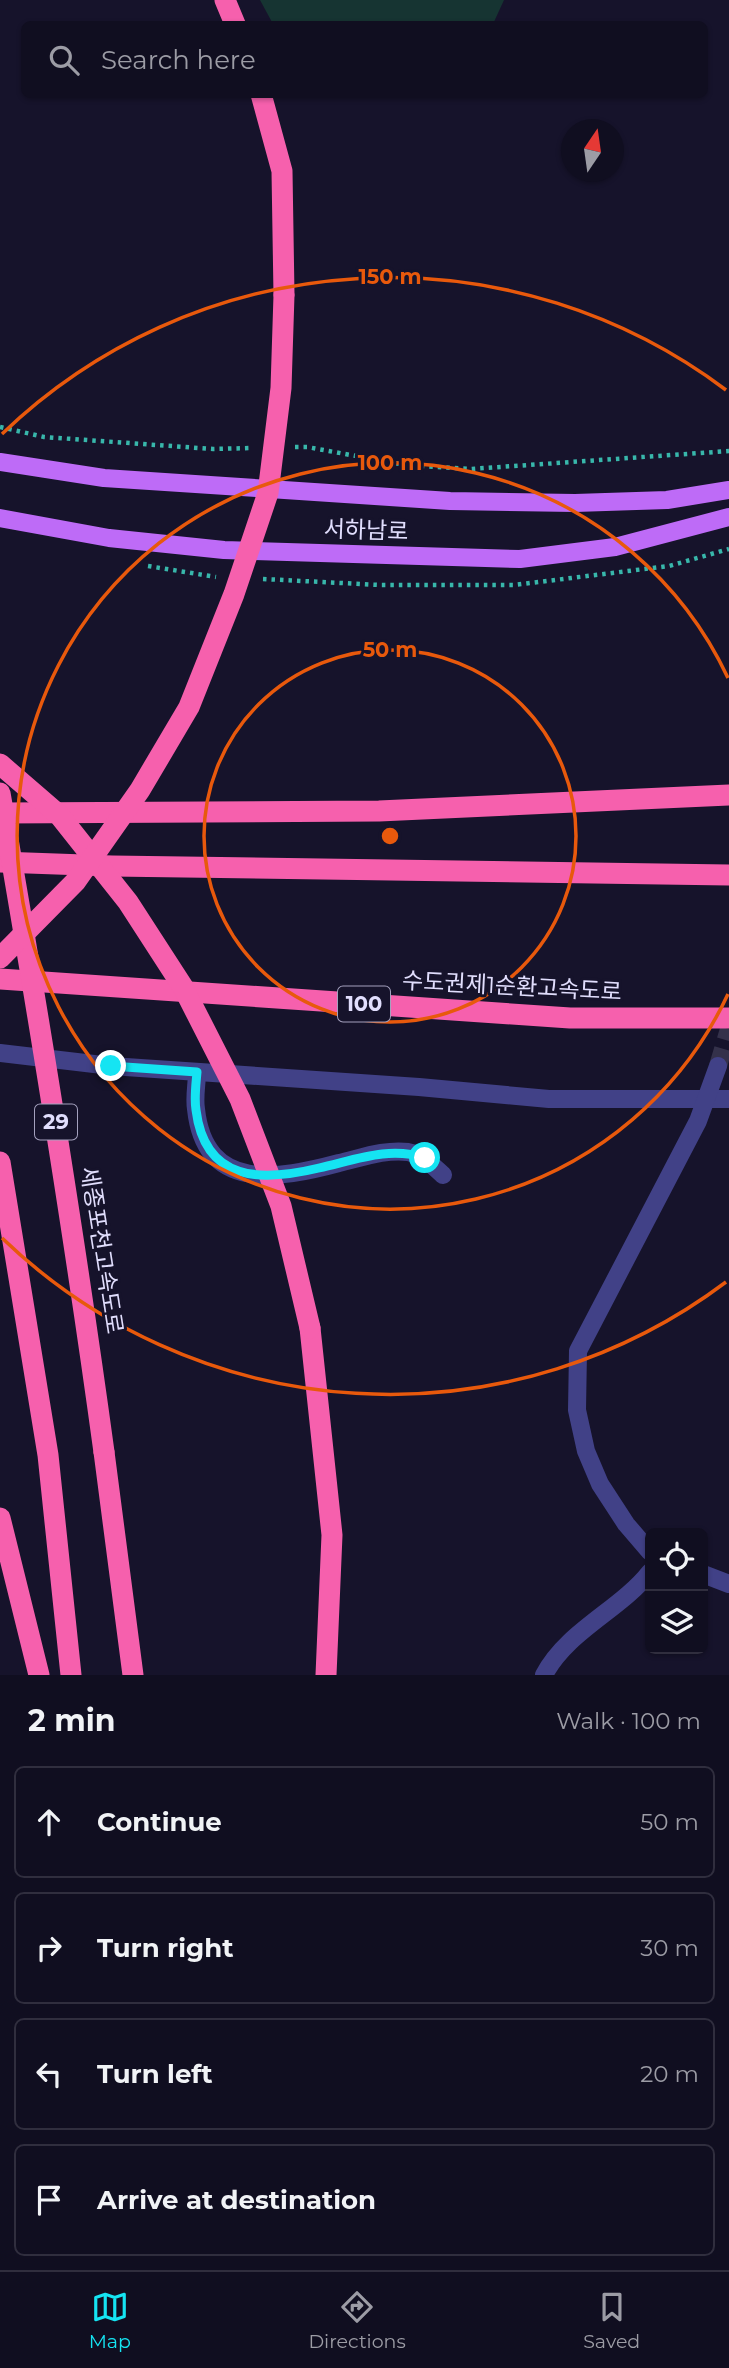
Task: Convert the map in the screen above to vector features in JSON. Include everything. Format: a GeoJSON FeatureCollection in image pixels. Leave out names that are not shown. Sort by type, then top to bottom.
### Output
{"type":"FeatureCollection","features":[{"type":"Feature","properties":{"kind":"highway"},"geometry":{"type":"LineString","coordinates":[[225,0],[234,21]]}},
{"type":"Feature","properties":{"kind":"highway"},"geometry":{"type":"LineString","coordinates":[[0,958],[76,881],[139,790],[189,707],[234,594],[268,493],[281,388],[284,295],[282,171],[262,98]]}},
{"type":"Feature","properties":{"kind":"highway"},"geometry":{"type":"LineString","coordinates":[[0,764],[59,815],[128,902],[183,987],[240,1099],[281,1206],[310,1328],[332,1535],[326,1675]]}},
{"type":"Feature","properties":{"kind":"highway","name":"세종포천고속도로"},"geometry":{"type":"LineString","coordinates":[[0,793],[42,1036],[84,1305],[133,1675]]}},
{"type":"Feature","properties":{"kind":"highway"},"geometry":{"type":"LineString","coordinates":[[0,813],[379,811],[729,795]]}},
{"type":"Feature","properties":{"kind":"highway"},"geometry":{"type":"LineString","coordinates":[[0,862],[729,875]]}},
{"type":"Feature","properties":{"kind":"highway","name":"수도권제1순환고속도로"},"geometry":{"type":"LineString","coordinates":[[0,979],[570,1018],[729,1018]]}},
{"type":"Feature","properties":{"kind":"highway"},"geometry":{"type":"LineString","coordinates":[[0,1162],[48,1455],[71,1675]]}},
{"type":"Feature","properties":{"kind":"highway"},"geometry":{"type":"LineString","coordinates":[[0,1518],[39,1675]]}},
{"type":"Feature","properties":{"kind":"main road","name":"서하남로"},"geometry":{"type":"LineString","coordinates":[[0,462],[104,478],[450,501],[575,503],[667,500],[729,490]]}},
{"type":"Feature","properties":{"kind":"main road","name":"서하남로"},"geometry":{"type":"LineString","coordinates":[[0,518],[109,538],[224,550],[520,559],[615,547],[729,517]]}},
{"type":"Feature","properties":{"kind":"lane"},"geometry":{"type":"LineString","coordinates":[[0,1053],[111,1066],[419,1087],[549,1099],[729,1099]]}},
{"type":"Feature","properties":{"kind":"lane"},"geometry":{"type":"LineString","coordinates":[[645,1546],[625,1524],[600,1484],[586,1451],[577,1410],[578,1351],[698,1121],[718,1066]]}},
{"type":"Feature","properties":{"kind":"lane"},"geometry":{"type":"LineString","coordinates":[[197,1072],[196,1110],[206,1144],[226,1168],[256,1177],[315,1170],[385,1152],[408,1152],[425,1158],[443,1175]]}},
{"type":"Feature","properties":{"kind":"lane"},"geometry":{"type":"LineString","coordinates":[[708,1576],[729,1584]]}},
{"type":"Feature","properties":{"kind":"lane"},"geometry":{"type":"LineString","coordinates":[[544,1675],[568,1644],[638,1588],[645,1579]]}},
{"type":"Feature","properties":{"kind":"path"},"geometry":{"type":"LineString","coordinates":[[0,427],[44,437],[213,449],[253,448]]}},
{"type":"Feature","properties":{"kind":"path"},"geometry":{"type":"LineString","coordinates":[[294,447],[405,465],[471,469],[729,451]]}},
{"type":"Feature","properties":{"kind":"green space"},"geometry":{"type":"Polygon","coordinates":[[[260,0],[504,0],[494,21],[271,21],[260,0]]]}},
{"type":"Feature","properties":{"kind":"tunnel"},"geometry":{"type":"LineString","coordinates":[[718,1066],[729,1029]]}},
{"type":"Feature","properties":{"kind":"route"},"geometry":{"type":"LineString","coordinates":[[111,1066],[197,1072],[196,1110],[206,1144],[226,1168],[256,1177],[315,1170],[385,1152],[408,1152],[425,1158]]}}]}
